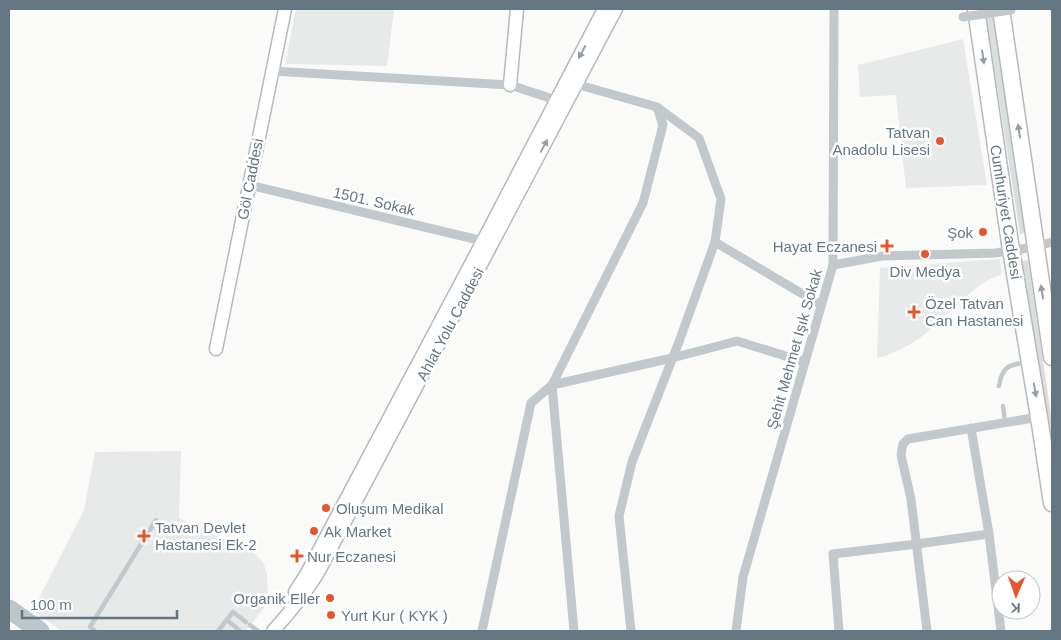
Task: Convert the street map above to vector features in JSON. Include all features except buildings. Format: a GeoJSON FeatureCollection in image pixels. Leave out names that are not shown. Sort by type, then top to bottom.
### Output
{"type":"FeatureCollection","features":[{"type":"Feature","properties":{"kind":"highway","name":"Cumhuriyet Caddesi"},"geometry":{"type":"LineString","coordinates":[[1006,10],[1035,246],[1052,357]]}},
{"type":"Feature","properties":{"kind":"highway","name":"Cumhuriyet Caddesi"},"geometry":{"type":"LineString","coordinates":[[969,13],[1040,416],[1052,503]]}},
{"type":"Feature","properties":{"kind":"street","name":"Göl Caddesi"},"geometry":{"type":"LineString","coordinates":[[216,349],[285,9]]}},
{"type":"Feature","properties":{"kind":"street"},"geometry":{"type":"LineString","coordinates":[[510,86],[517,9]]}},
{"type":"Feature","properties":{"kind":"street","name":"Ahlat Yolu Caddesi"},"geometry":{"type":"LineString","coordinates":[[273,631],[316,577],[417,376],[562,102],[604,9]]}},
{"type":"Feature","properties":{"kind":"street","name":"Ahlat Yolu Caddesi"},"geometry":{"type":"LineString","coordinates":[[572,82],[616,9]]}},
{"type":"Feature","properties":{"kind":"street","name":"Şehit Mehmet Işık Sokak"},"geometry":{"type":"LineString","coordinates":[[736,631],[742,577],[833,265],[834,9]]}},
{"type":"Feature","properties":{"kind":"street"},"geometry":{"type":"LineString","coordinates":[[969,13],[1006,10]]}},
{"type":"Feature","properties":{"kind":"street"},"geometry":{"type":"LineString","coordinates":[[272,71],[510,86],[562,102]]}},
{"type":"Feature","properties":{"kind":"street"},"geometry":{"type":"LineString","coordinates":[[572,82],[657,108],[699,138],[721,199],[716,242],[632,462],[619,516],[631,631]]}},
{"type":"Feature","properties":{"kind":"street"},"geometry":{"type":"LineString","coordinates":[[482,631],[531,403],[552,385],[643,203],[663,125],[657,108]]}},
{"type":"Feature","properties":{"kind":"street","name":"1501. Sokak"},"geometry":{"type":"LineString","coordinates":[[249,185],[488,242]]}},
{"type":"Feature","properties":{"kind":"street"},"geometry":{"type":"LineString","coordinates":[[716,242],[821,305]]}},
{"type":"Feature","properties":{"kind":"street"},"geometry":{"type":"LineString","coordinates":[[833,265],[882,256],[995,252],[1052,242]]}},
{"type":"Feature","properties":{"kind":"street"},"geometry":{"type":"LineString","coordinates":[[552,385],[737,342],[805,362]]}},
{"type":"Feature","properties":{"kind":"street"},"geometry":{"type":"LineString","coordinates":[[552,385],[574,631]]}},
{"type":"Feature","properties":{"kind":"street","name":"Ahlat Yolu Caddesi"},"geometry":{"type":"LineString","coordinates":[[263,631],[302,584],[402,405]]}},
{"type":"Feature","properties":{"kind":"street"},"geometry":{"type":"LineString","coordinates":[[927,631],[911,499],[901,456],[903,444],[908,439],[1040,416]]}},
{"type":"Feature","properties":{"kind":"street"},"geometry":{"type":"LineString","coordinates":[[971,428],[989,534],[1002,631]]}},
{"type":"Feature","properties":{"kind":"street"},"geometry":{"type":"LineString","coordinates":[[839,631],[833,554],[989,534]]}},
{"type":"Feature","properties":{"kind":"lane"},"geometry":{"type":"LineString","coordinates":[[999,386],[1001,375],[1010,365],[1030,362]]}},
{"type":"Feature","properties":{"kind":"lane"},"geometry":{"type":"LineString","coordinates":[[1003,406],[1005,422]]}},
{"type":"Feature","properties":{"kind":"lane"},"geometry":{"type":"LineString","coordinates":[[95,631],[90,627],[156,520]]}},
{"type":"Feature","properties":{"kind":"lane"},"geometry":{"type":"LineString","coordinates":[[218,631],[233,612],[246,622]]}},
{"type":"Feature","properties":{"kind":"lane"},"geometry":{"type":"LineString","coordinates":[[227,620],[239,630]]}},
{"type":"Feature","properties":{"kind":"lane"},"geometry":{"type":"LineString","coordinates":[[250,625],[258,631]]}},
{"type":"Feature","properties":{"kind":"shaded area"},"geometry":{"type":"Polygon","coordinates":[[[296,9],[394,9],[387,66],[285,64],[296,9]]]}},
{"type":"Feature","properties":{"kind":"shaded area"},"geometry":{"type":"Polygon","coordinates":[[[985,9],[992,9],[1025,233],[1020,234],[985,9]]]}},
{"type":"Feature","properties":{"kind":"shaded area","name":"Tatvan Anadolu Lisesi"},"geometry":{"type":"Polygon","coordinates":[[[963,39],[987,185],[906,188],[896,95],[860,97],[858,65],[963,39]]]}},
{"type":"Feature","properties":{"kind":"shaded area","name":"Özel Tatvan Can Hastanesi"},"geometry":{"type":"Polygon","coordinates":[[[1000,259],[1002,274],[977,287],[923,336],[886,356],[877,358],[880,268],[1000,259]]]}},
{"type":"Feature","properties":{"kind":"shaded area"},"geometry":{"type":"Polygon","coordinates":[[[1028,260],[1052,422],[1052,460],[1022,261],[1028,260]]]}},
{"type":"Feature","properties":{"kind":"shaded area","name":"Tatvan Devlet Hastanesi Ek-2"},"geometry":{"type":"Polygon","coordinates":[[[181,451],[179,518],[254,553],[263,562],[267,574],[268,603],[246,631],[61,631],[33,610],[84,510],[95,452],[181,451]]]}},
{"type":"Feature","properties":{"kind":"waterway"},"geometry":{"type":"LineString","coordinates":[[9,609],[40,631]]}},
{"type":"Feature","properties":{"kind":"place","name":"Tatvan Anadolu Lisesi"},"geometry":{"type":"Point","coordinates":[940,141]}},
{"type":"Feature","properties":{"kind":"place","name":"Şok"},"geometry":{"type":"Point","coordinates":[983,232]}},
{"type":"Feature","properties":{"kind":"place","name":"Hayat Eczanesi"},"geometry":{"type":"Point","coordinates":[887,246]}},
{"type":"Feature","properties":{"kind":"place","name":"Div Medya"},"geometry":{"type":"Point","coordinates":[925,254]}},
{"type":"Feature","properties":{"kind":"place","name":"Özel Tatvan Can Hastanesi"},"geometry":{"type":"Point","coordinates":[914,312]}},
{"type":"Feature","properties":{"kind":"place","name":"Oluşum Medikal"},"geometry":{"type":"Point","coordinates":[326,508]}},
{"type":"Feature","properties":{"kind":"place","name":"Ak Market"},"geometry":{"type":"Point","coordinates":[314,531]}},
{"type":"Feature","properties":{"kind":"place","name":"Tatvan Devlet Hastanesi Ek-2"},"geometry":{"type":"Point","coordinates":[144,536]}},
{"type":"Feature","properties":{"kind":"place","name":"Nur Eczanesi"},"geometry":{"type":"Point","coordinates":[297,556]}},
{"type":"Feature","properties":{"kind":"place","name":"Organik Eller"},"geometry":{"type":"Point","coordinates":[330,598]}},
{"type":"Feature","properties":{"kind":"place","name":"Yurt Kur ( KYK )"},"geometry":{"type":"Point","coordinates":[331,615]}}]}
